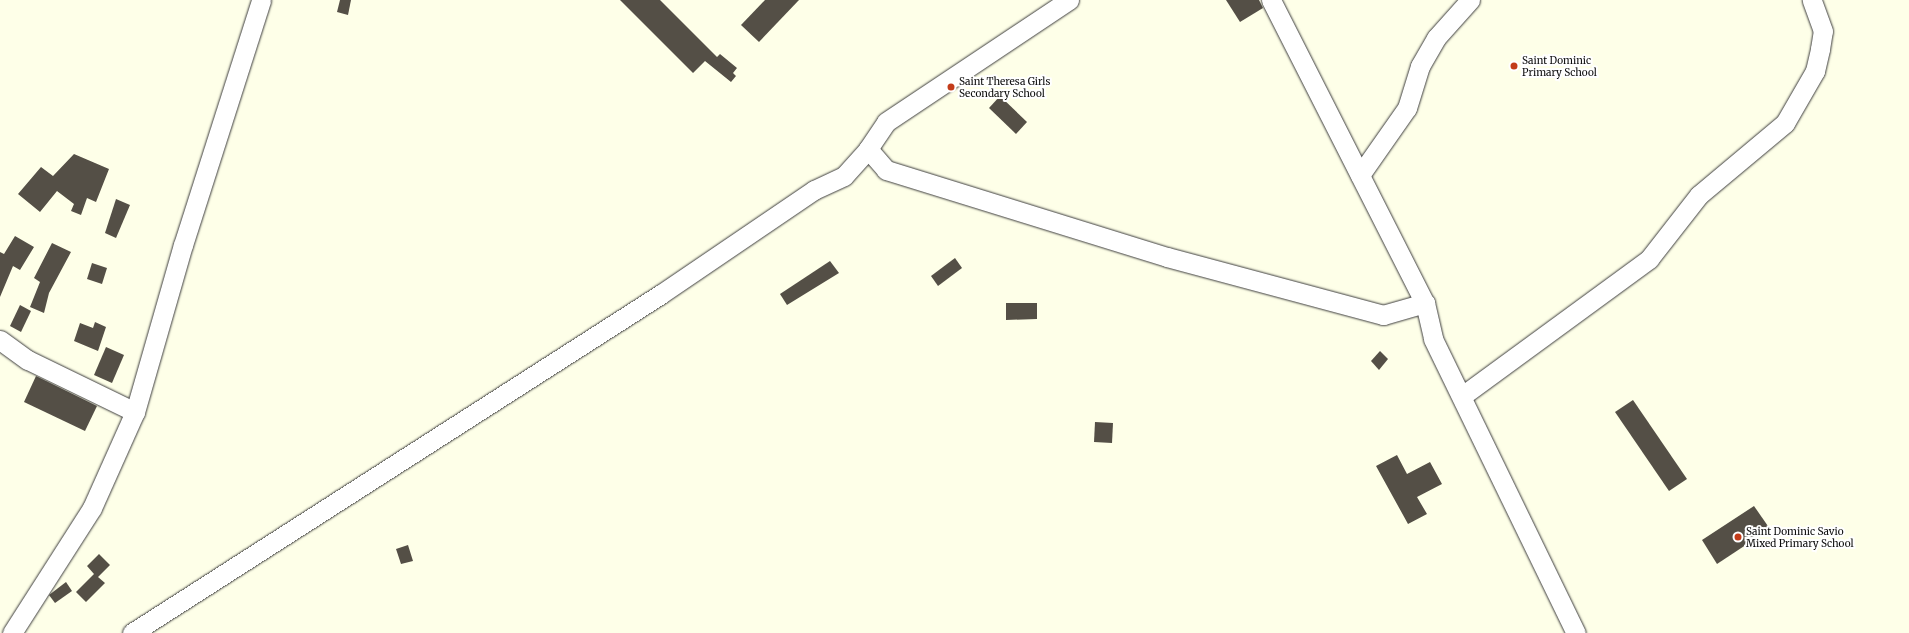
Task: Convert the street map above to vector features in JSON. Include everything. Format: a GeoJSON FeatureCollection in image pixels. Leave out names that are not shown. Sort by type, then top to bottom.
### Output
{"type":"FeatureCollection","features":[{"type":"Feature","properties":{"kind":"street"},"geometry":{"type":"LineString","coordinates":[[12,633],[92,508],[135,412],[183,245],[261,0]]}},
{"type":"Feature","properties":{"kind":"street"},"geometry":{"type":"LineString","coordinates":[[132,633],[661,294],[814,190],[844,176],[868,149],[886,122],[1069,0]]}},
{"type":"Feature","properties":{"kind":"street"},"geometry":{"type":"LineString","coordinates":[[1271,0],[1426,303],[1433,340],[1462,396],[1576,633]]}},
{"type":"Feature","properties":{"kind":"street"},"geometry":{"type":"LineString","coordinates":[[1360,175],[1407,108],[1420,66],[1436,38],[1470,0]]}},
{"type":"Feature","properties":{"kind":"street"},"geometry":{"type":"LineString","coordinates":[[1462,396],[1649,259],[1699,195],[1785,123],[1815,71],[1820,49],[1823,31],[1812,0]]}},
{"type":"Feature","properties":{"kind":"street"},"geometry":{"type":"LineString","coordinates":[[868,149],[886,170],[1167,256],[1382,315],[1426,303]]}},
{"type":"Feature","properties":{"kind":"street"},"geometry":{"type":"LineString","coordinates":[[0,340],[28,360],[135,412]]}},
{"type":"Feature","properties":{"kind":"building"},"geometry":{"type":"Polygon","coordinates":[[[340,0],[351,0],[348,15],[337,12],[340,0]]]}},
{"type":"Feature","properties":{"kind":"building"},"geometry":{"type":"Polygon","coordinates":[[[620,0],[660,0],[717,57],[720,54],[737,68],[733,73],[736,76],[731,82],[705,61],[693,73],[620,0]]]}},
{"type":"Feature","properties":{"kind":"building"},"geometry":{"type":"Polygon","coordinates":[[[765,0],[799,0],[759,42],[741,25],[765,0]]]}},
{"type":"Feature","properties":{"kind":"building"},"geometry":{"type":"Polygon","coordinates":[[[1226,0],[1259,0],[1263,8],[1240,22],[1226,0]]]}},
{"type":"Feature","properties":{"kind":"building"},"geometry":{"type":"Polygon","coordinates":[[[1000,96],[1027,122],[1016,134],[989,108],[1000,96]]]}},
{"type":"Feature","properties":{"kind":"building"},"geometry":{"type":"Polygon","coordinates":[[[74,154],[109,169],[96,202],[87,198],[81,215],[71,211],[74,204],[57,191],[40,212],[18,194],[41,167],[53,176],[74,154]]]}},
{"type":"Feature","properties":{"kind":"building"},"geometry":{"type":"Polygon","coordinates":[[[116,199],[130,205],[116,238],[105,233],[116,199]]]}},
{"type":"Feature","properties":{"kind":"building"},"geometry":{"type":"Polygon","coordinates":[[[15,236],[34,247],[20,270],[13,266],[0,297],[0,252],[4,254],[15,236]]]}},
{"type":"Feature","properties":{"kind":"building"},"geometry":{"type":"Polygon","coordinates":[[[52,243],[71,252],[49,293],[44,313],[30,307],[40,282],[34,278],[52,243]]]}},
{"type":"Feature","properties":{"kind":"building"},"geometry":{"type":"Polygon","coordinates":[[[955,258],[962,268],[938,286],[931,276],[955,258]]]}},
{"type":"Feature","properties":{"kind":"building"},"geometry":{"type":"Polygon","coordinates":[[[830,261],[839,273],[787,305],[780,294],[830,261]]]}},
{"type":"Feature","properties":{"kind":"building"},"geometry":{"type":"Polygon","coordinates":[[[92,263],[107,268],[102,284],[87,279],[92,263]]]}},
{"type":"Feature","properties":{"kind":"building"},"geometry":{"type":"Polygon","coordinates":[[[1006,303],[1037,303],[1037,319],[1006,320],[1006,303]]]}},
{"type":"Feature","properties":{"kind":"building"},"geometry":{"type":"Polygon","coordinates":[[[20,305],[31,311],[21,332],[10,326],[20,305]]]}},
{"type":"Feature","properties":{"kind":"building"},"geometry":{"type":"Polygon","coordinates":[[[95,322],[106,327],[98,351],[74,341],[80,323],[93,328],[95,322]]]}},
{"type":"Feature","properties":{"kind":"building"},"geometry":{"type":"Polygon","coordinates":[[[106,347],[124,355],[112,383],[94,375],[106,347]]]}},
{"type":"Feature","properties":{"kind":"building"},"geometry":{"type":"Polygon","coordinates":[[[1380,351],[1388,359],[1379,370],[1371,361],[1380,351]]]}},
{"type":"Feature","properties":{"kind":"building"},"geometry":{"type":"Polygon","coordinates":[[[36,376],[97,406],[85,431],[24,402],[36,376]]]}},
{"type":"Feature","properties":{"kind":"building"},"geometry":{"type":"Polygon","coordinates":[[[1633,400],[1687,479],[1669,491],[1615,412],[1633,400]]]}},
{"type":"Feature","properties":{"kind":"building"},"geometry":{"type":"Polygon","coordinates":[[[1095,422],[1113,423],[1112,443],[1094,442],[1095,422]]]}},
{"type":"Feature","properties":{"kind":"building"},"geometry":{"type":"Polygon","coordinates":[[[1397,455],[1407,474],[1430,462],[1442,484],[1417,497],[1427,514],[1408,524],[1376,466],[1397,455]]]}},
{"type":"Feature","properties":{"kind":"building"},"geometry":{"type":"Polygon","coordinates":[[[1754,506],[1770,529],[1717,564],[1702,540],[1754,506]]]}},
{"type":"Feature","properties":{"kind":"building"},"geometry":{"type":"Polygon","coordinates":[[[408,545],[413,561],[401,564],[396,549],[408,545]]]}},
{"type":"Feature","properties":{"kind":"building"},"geometry":{"type":"Polygon","coordinates":[[[99,554],[110,565],[98,577],[105,583],[86,602],[76,592],[94,574],[87,566],[99,554]]]}},
{"type":"Feature","properties":{"kind":"building"},"geometry":{"type":"Polygon","coordinates":[[[66,582],[72,591],[55,603],[49,595],[66,582]]]}},
{"type":"Feature","properties":{"kind":"place","name":"Saint Dominic Primary School"},"geometry":{"type":"Point","coordinates":[1514,66]}},
{"type":"Feature","properties":{"kind":"place","name":"Saint Theresa Girls Secondary School"},"geometry":{"type":"Point","coordinates":[951,87]}},
{"type":"Feature","properties":{"kind":"place","name":"Saint Dominic Savio Mixed Primary School"},"geometry":{"type":"Point","coordinates":[1738,537]}}]}
